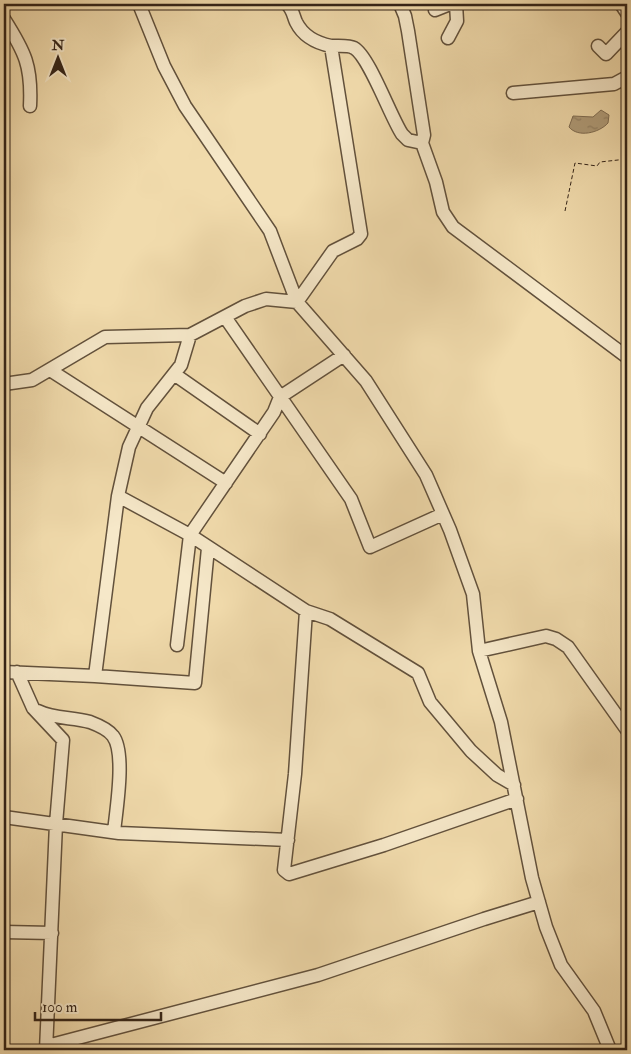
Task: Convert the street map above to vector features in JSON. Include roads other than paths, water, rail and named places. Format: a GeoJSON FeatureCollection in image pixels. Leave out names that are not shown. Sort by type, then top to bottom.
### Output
{"type":"FeatureCollection","features":[{"type":"Feature","properties":{"kind":"street"},"geometry":{"type":"LineString","coordinates":[[139,4],[164,66],[185,106],[270,231],[297,302],[366,381],[426,475],[473,594],[479,652],[501,722],[539,902],[561,965],[594,1011],[610,1050]]}},
{"type":"Feature","properties":{"kind":"street"},"geometry":{"type":"LineString","coordinates":[[287,4],[292,9],[302,32],[319,44],[350,47],[357,51],[376,81],[402,134],[408,140],[422,143]]}},
{"type":"Feature","properties":{"kind":"street"},"geometry":{"type":"LineString","coordinates":[[400,4],[408,31],[424,135],[422,143],[436,182],[443,212],[453,227],[627,357]]}},
{"type":"Feature","properties":{"kind":"street"},"geometry":{"type":"LineString","coordinates":[[435,10],[450,4]]}},
{"type":"Feature","properties":{"kind":"street"},"geometry":{"type":"LineString","coordinates":[[448,38],[457,21],[456,4]]}},
{"type":"Feature","properties":{"kind":"street"},"geometry":{"type":"LineString","coordinates":[[621,4],[627,13]]}},
{"type":"Feature","properties":{"kind":"street"},"geometry":{"type":"LineString","coordinates":[[4,19],[29,65],[31,83],[30,106]]}},
{"type":"Feature","properties":{"kind":"street"},"geometry":{"type":"LineString","coordinates":[[598,46],[606,54],[627,32]]}},
{"type":"Feature","properties":{"kind":"street"},"geometry":{"type":"LineString","coordinates":[[297,302],[333,251],[357,239],[361,234],[331,46]]}},
{"type":"Feature","properties":{"kind":"street"},"geometry":{"type":"LineString","coordinates":[[513,93],[614,84],[627,77]]}},
{"type":"Feature","properties":{"kind":"street"},"geometry":{"type":"LineString","coordinates":[[4,384],[32,380],[105,337],[190,335],[225,316],[266,298],[297,302]]}},
{"type":"Feature","properties":{"kind":"street"},"geometry":{"type":"LineString","coordinates":[[225,316],[351,499],[370,547],[443,514]]}},
{"type":"Feature","properties":{"kind":"street"},"geometry":{"type":"LineString","coordinates":[[95,676],[118,496],[129,447],[147,408],[181,364],[190,335]]}},
{"type":"Feature","properties":{"kind":"street"},"geometry":{"type":"LineString","coordinates":[[177,645],[190,535],[260,434],[274,412],[280,397],[344,355]]}},
{"type":"Feature","properties":{"kind":"street"},"geometry":{"type":"LineString","coordinates":[[50,370],[226,483]]}},
{"type":"Feature","properties":{"kind":"street"},"geometry":{"type":"LineString","coordinates":[[174,374],[260,434]]}},
{"type":"Feature","properties":{"kind":"street"},"geometry":{"type":"LineString","coordinates":[[118,496],[190,535],[306,611],[330,620],[418,673],[430,702],[470,751],[497,775],[514,785]]}},
{"type":"Feature","properties":{"kind":"street"},"geometry":{"type":"LineString","coordinates":[[4,672],[195,683],[208,548]]}},
{"type":"Feature","properties":{"kind":"street"},"geometry":{"type":"LineString","coordinates":[[306,611],[295,774],[284,870],[289,874],[384,845],[517,799]]}},
{"type":"Feature","properties":{"kind":"street"},"geometry":{"type":"LineString","coordinates":[[479,652],[546,636],[556,639],[568,647],[627,730]]}},
{"type":"Feature","properties":{"kind":"street"},"geometry":{"type":"LineString","coordinates":[[17,672],[33,708],[63,740],[56,824],[47,1048],[318,976],[484,918],[539,902]]}},
{"type":"Feature","properties":{"kind":"street"},"geometry":{"type":"LineString","coordinates":[[33,708],[48,716],[89,722],[102,727],[113,736],[119,750],[114,832]]}},
{"type":"Feature","properties":{"kind":"street"},"geometry":{"type":"LineString","coordinates":[[4,817],[114,832],[288,840]]}},
{"type":"Feature","properties":{"kind":"street"},"geometry":{"type":"LineString","coordinates":[[4,932],[52,932]]}},
{"type":"Feature","properties":{"kind":"water"},"geometry":{"type":"Polygon","coordinates":[[[601,110],[609,115],[608,123],[594,132],[578,132],[569,127],[573,116],[593,117],[601,110]]]}}]}
